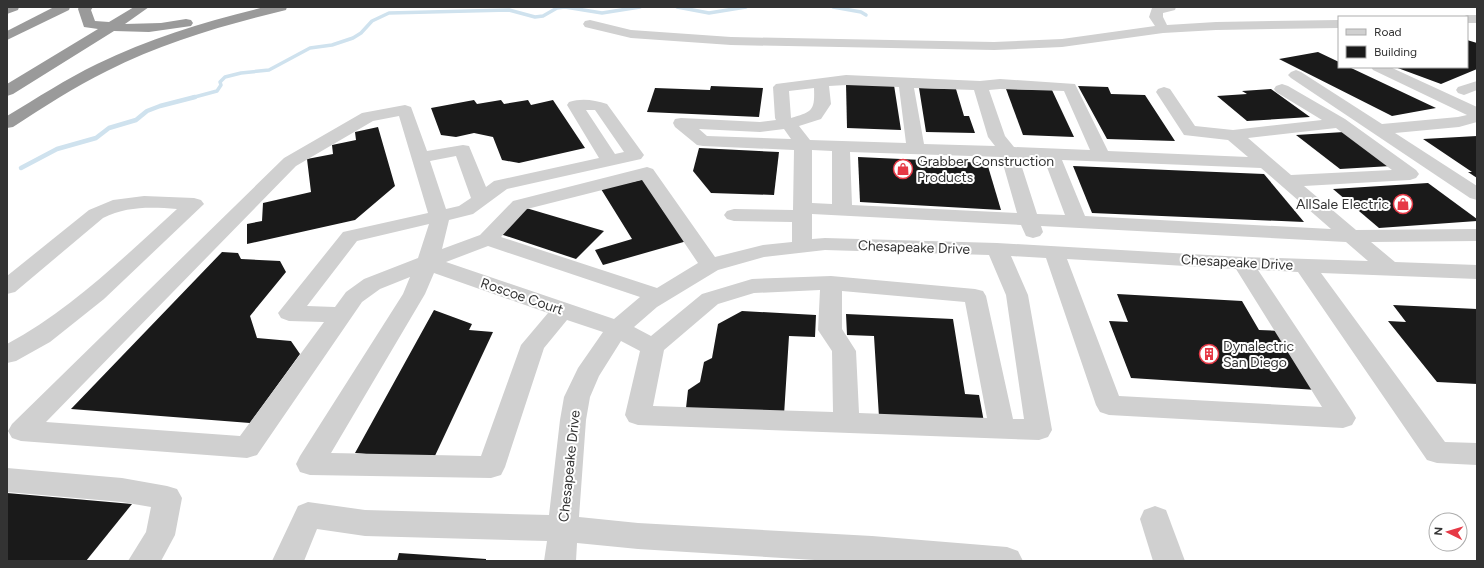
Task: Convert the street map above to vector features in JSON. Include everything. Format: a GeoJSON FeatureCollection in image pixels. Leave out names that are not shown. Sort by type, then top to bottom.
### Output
{"type":"FeatureCollection","features":[{"type":"Feature","properties":{"kind":"highway"},"geometry":{"type":"LineString","coordinates":[[7,10],[13,7]]}},
{"type":"Feature","properties":{"kind":"highway"},"geometry":{"type":"LineString","coordinates":[[7,36],[64,7]]}},
{"type":"Feature","properties":{"kind":"highway"},"geometry":{"type":"LineString","coordinates":[[87,7],[84,9],[89,24],[122,29],[167,27],[218,15],[234,7]]}},
{"type":"Feature","properties":{"kind":"highway"},"geometry":{"type":"LineString","coordinates":[[7,91],[143,7]]}},
{"type":"Feature","properties":{"kind":"highway"},"geometry":{"type":"LineString","coordinates":[[7,123],[78,80],[127,56],[169,39],[222,22],[281,7]]}},
{"type":"Feature","properties":{"kind":"street"},"geometry":{"type":"LineString","coordinates":[[1163,29],[1156,17],[1158,11],[1170,7]]}},
{"type":"Feature","properties":{"kind":"street"},"geometry":{"type":"LineString","coordinates":[[590,24],[631,34],[731,41],[994,46],[1062,43],[1163,29],[1216,26],[1338,24]]}},
{"type":"Feature","properties":{"kind":"street"},"geometry":{"type":"LineString","coordinates":[[1380,68],[1477,113]]}},
{"type":"Feature","properties":{"kind":"street"},"geometry":{"type":"LineString","coordinates":[[1296,75],[1477,194]]}},
{"type":"Feature","properties":{"kind":"street"},"geometry":{"type":"LineString","coordinates":[[802,246],[803,142],[782,118],[780,87],[846,80],[980,86],[1000,84],[1070,87],[1101,155]]}},
{"type":"Feature","properties":{"kind":"street"},"geometry":{"type":"LineString","coordinates":[[821,83],[823,104],[816,116],[787,124],[760,127],[682,123],[703,141],[916,150],[1051,153],[1266,163]]}},
{"type":"Feature","properties":{"kind":"street"},"geometry":{"type":"LineString","coordinates":[[906,83],[916,150]]}},
{"type":"Feature","properties":{"kind":"street"},"geometry":{"type":"LineString","coordinates":[[980,86],[997,137],[1008,152],[1029,220],[1047,251],[1109,405],[1343,418],[1243,263]]}},
{"type":"Feature","properties":{"kind":"street"},"geometry":{"type":"LineString","coordinates":[[1282,89],[1339,123],[1410,174],[1288,181]]}},
{"type":"Feature","properties":{"kind":"street"},"geometry":{"type":"LineString","coordinates":[[1164,92],[1190,131],[1233,135],[1339,123]]}},
{"type":"Feature","properties":{"kind":"street"},"geometry":{"type":"LineString","coordinates":[[563,310],[534,345],[491,467],[310,464],[414,294],[427,263],[440,220],[405,110],[368,117],[290,162],[21,431],[247,447],[354,297],[372,284],[427,263],[486,239],[520,205],[648,174],[710,264]]}},
{"type":"Feature","properties":{"kind":"street"},"geometry":{"type":"LineString","coordinates":[[1381,130],[1459,122],[1477,117]]}},
{"type":"Feature","properties":{"kind":"street"},"geometry":{"type":"LineString","coordinates":[[1233,135],[1390,269]]}},
{"type":"Feature","properties":{"kind":"street"},"geometry":{"type":"LineString","coordinates":[[841,146],[842,210]]}},
{"type":"Feature","properties":{"kind":"street"},"geometry":{"type":"LineString","coordinates":[[420,158],[462,150],[481,199]]}},
{"type":"Feature","properties":{"kind":"street"},"geometry":{"type":"LineString","coordinates":[[1051,153],[1077,222]]}},
{"type":"Feature","properties":{"kind":"street"},"geometry":{"type":"LineString","coordinates":[[341,315],[289,313],[350,236],[466,210],[501,185],[610,161]]}},
{"type":"Feature","properties":{"kind":"street"},"geometry":{"type":"LineString","coordinates":[[7,287],[96,214],[104,210],[134,201],[194,204],[96,294],[42,336],[7,355]]}},
{"type":"Feature","properties":{"kind":"street"},"geometry":{"type":"LineString","coordinates":[[734,215],[842,210],[1352,236],[1477,235]]}},
{"type":"Feature","properties":{"kind":"street"},"geometry":{"type":"LineString","coordinates":[[486,239],[659,296]]}},
{"type":"Feature","properties":{"kind":"street","name":"Chesapeake Drive"},"geometry":{"type":"LineString","coordinates":[[560,561],[573,420],[577,397],[587,374],[617,329],[659,296],[710,264],[763,251],[824,244],[1047,251],[1243,263],[1477,272]]}},
{"type":"Feature","properties":{"kind":"street"},"geometry":{"type":"LineString","coordinates":[[998,249],[1017,295],[1039,430],[638,415],[653,347],[710,299],[752,286],[831,283],[975,296],[1002,428]]}},
{"type":"Feature","properties":{"kind":"street","name":"Roscoe Court"},"geometry":{"type":"LineString","coordinates":[[427,263],[617,329],[653,347]]}},
{"type":"Feature","properties":{"kind":"street"},"geometry":{"type":"LineString","coordinates":[[1305,266],[1437,452],[1477,454]]}},
{"type":"Feature","properties":{"kind":"street"},"geometry":{"type":"LineString","coordinates":[[831,283],[830,330],[844,351],[846,422]]}},
{"type":"Feature","properties":{"kind":"street"},"geometry":{"type":"LineString","coordinates":[[7,480],[122,490],[167,498],[160,535],[144,561]]}},
{"type":"Feature","properties":{"kind":"street"},"geometry":{"type":"LineString","coordinates":[[288,561],[308,515],[365,524],[562,528],[638,536],[873,555],[1007,561]]}},
{"type":"Feature","properties":{"kind":"street"},"geometry":{"type":"LineString","coordinates":[[1155,520],[1169,561]]}},
{"type":"Feature","properties":{"kind":"building"},"geometry":{"type":"Polygon","coordinates":[[[1468,40],[1477,43],[1477,69],[1441,84],[1398,68],[1468,68],[1468,40]]]}},
{"type":"Feature","properties":{"kind":"building"},"geometry":{"type":"Polygon","coordinates":[[[1318,52],[1338,62],[1338,68],[1351,68],[1436,108],[1392,116],[1279,59],[1318,52]]]}},
{"type":"Feature","properties":{"kind":"building"},"geometry":{"type":"Polygon","coordinates":[[[846,83],[894,85],[901,130],[847,128],[846,83]]]}},
{"type":"Feature","properties":{"kind":"building"},"geometry":{"type":"Polygon","coordinates":[[[711,86],[763,88],[759,117],[647,112],[655,88],[710,90],[711,86]]]}},
{"type":"Feature","properties":{"kind":"building"},"geometry":{"type":"Polygon","coordinates":[[[1078,86],[1108,87],[1111,94],[1145,95],[1175,141],[1107,139],[1078,86]]]}},
{"type":"Feature","properties":{"kind":"building"},"geometry":{"type":"Polygon","coordinates":[[[919,88],[956,89],[964,116],[969,116],[975,133],[926,132],[919,88]]]}},
{"type":"Feature","properties":{"kind":"building"},"geometry":{"type":"Polygon","coordinates":[[[1006,89],[1052,90],[1074,137],[1023,135],[1006,89]]]}},
{"type":"Feature","properties":{"kind":"building"},"geometry":{"type":"Polygon","coordinates":[[[1271,89],[1310,117],[1247,121],[1217,96],[1247,94],[1242,91],[1271,89]]]}},
{"type":"Feature","properties":{"kind":"building"},"geometry":{"type":"Polygon","coordinates":[[[474,100],[477,104],[501,100],[504,104],[528,100],[531,105],[553,100],[585,148],[519,163],[502,160],[493,137],[474,133],[456,137],[441,135],[431,108],[474,100]]]}},
{"type":"Feature","properties":{"kind":"building"},"geometry":{"type":"Polygon","coordinates":[[[378,127],[395,186],[355,220],[247,244],[247,224],[262,221],[263,203],[311,192],[307,159],[333,154],[332,145],[356,140],[355,132],[378,127]]]}},
{"type":"Feature","properties":{"kind":"building"},"geometry":{"type":"Polygon","coordinates":[[[1344,132],[1391,166],[1340,169],[1296,135],[1344,132]]]}},
{"type":"Feature","properties":{"kind":"building"},"geometry":{"type":"Polygon","coordinates":[[[1477,136],[1477,178],[1468,172],[1472,172],[1423,139],[1477,136]]]}},
{"type":"Feature","properties":{"kind":"building"},"geometry":{"type":"Polygon","coordinates":[[[699,148],[779,152],[774,195],[711,193],[693,171],[699,148]]]}},
{"type":"Feature","properties":{"kind":"building"},"geometry":{"type":"Polygon","coordinates":[[[858,157],[987,163],[1001,210],[860,202],[858,157]]]}},
{"type":"Feature","properties":{"kind":"building"},"geometry":{"type":"Polygon","coordinates":[[[1073,166],[1264,174],[1304,222],[1092,213],[1073,166]]]}},
{"type":"Feature","properties":{"kind":"building"},"geometry":{"type":"Polygon","coordinates":[[[645,179],[687,241],[603,265],[595,250],[632,239],[601,189],[645,179]]]}},
{"type":"Feature","properties":{"kind":"building","name":"AllSale Electric"},"geometry":{"type":"Polygon","coordinates":[[[1428,183],[1477,219],[1477,221],[1379,228],[1333,189],[1428,183]]]}},
{"type":"Feature","properties":{"kind":"building"},"geometry":{"type":"Polygon","coordinates":[[[526,208],[604,231],[576,259],[497,233],[526,208]]]}},
{"type":"Feature","properties":{"kind":"building"},"geometry":{"type":"Polygon","coordinates":[[[222,252],[238,253],[241,259],[280,261],[286,272],[250,316],[257,338],[291,341],[300,354],[250,423],[71,409],[222,252]]]}},
{"type":"Feature","properties":{"kind":"building","name":"Dynalectric San Diego"},"geometry":{"type":"Polygon","coordinates":[[[1117,294],[1242,301],[1259,330],[1281,331],[1317,390],[1131,378],[1109,321],[1128,322],[1117,294]]]}},
{"type":"Feature","properties":{"kind":"building"},"geometry":{"type":"Polygon","coordinates":[[[1393,305],[1477,309],[1477,384],[1437,382],[1388,321],[1406,322],[1393,305]]]}},
{"type":"Feature","properties":{"kind":"building"},"geometry":{"type":"Polygon","coordinates":[[[434,310],[472,324],[469,330],[493,332],[433,460],[355,453],[434,310]]]}},
{"type":"Feature","properties":{"kind":"building"},"geometry":{"type":"Polygon","coordinates":[[[742,311],[816,315],[815,337],[789,336],[784,415],[686,408],[688,390],[700,382],[704,362],[712,358],[718,324],[742,311]]]}},
{"type":"Feature","properties":{"kind":"building"},"geometry":{"type":"Polygon","coordinates":[[[846,314],[953,319],[965,394],[979,395],[984,422],[879,417],[874,336],[847,335],[846,314]]]}},
{"type":"Feature","properties":{"kind":"building"},"geometry":{"type":"Polygon","coordinates":[[[7,493],[132,504],[86,561],[7,561],[7,493]]]}},
{"type":"Feature","properties":{"kind":"building"},"geometry":{"type":"Polygon","coordinates":[[[399,553],[486,559],[486,561],[397,561],[399,553]]]}},
{"type":"Feature","properties":{"kind":"waterway"},"geometry":{"type":"LineString","coordinates":[[191,98],[217,91],[221,85],[220,82],[225,77],[241,73],[269,70],[310,48],[332,45],[353,38],[361,33],[372,21],[389,13],[509,10],[535,17],[543,16],[557,8],[565,7],[602,13],[640,7]]}},
{"type":"Feature","properties":{"kind":"waterway"},"geometry":{"type":"LineString","coordinates":[[677,7],[709,13],[746,7]]}},
{"type":"Feature","properties":{"kind":"waterway"},"geometry":{"type":"LineString","coordinates":[[833,7],[861,12],[866,15]]}},
{"type":"Feature","properties":{"kind":"waterway"},"geometry":{"type":"LineString","coordinates":[[21,168],[57,149],[96,138],[109,128],[136,120],[147,111],[195,97]]}},
{"type":"Feature","properties":{"kind":"place","name":"Grabber Construction Products"},"geometry":{"type":"Point","coordinates":[903,169]}},
{"type":"Feature","properties":{"kind":"place","name":"AllSale Electric"},"geometry":{"type":"Point","coordinates":[1403,204]}},
{"type":"Feature","properties":{"kind":"place","name":"Dynalectric San Diego"},"geometry":{"type":"Point","coordinates":[1209,354]}}]}
